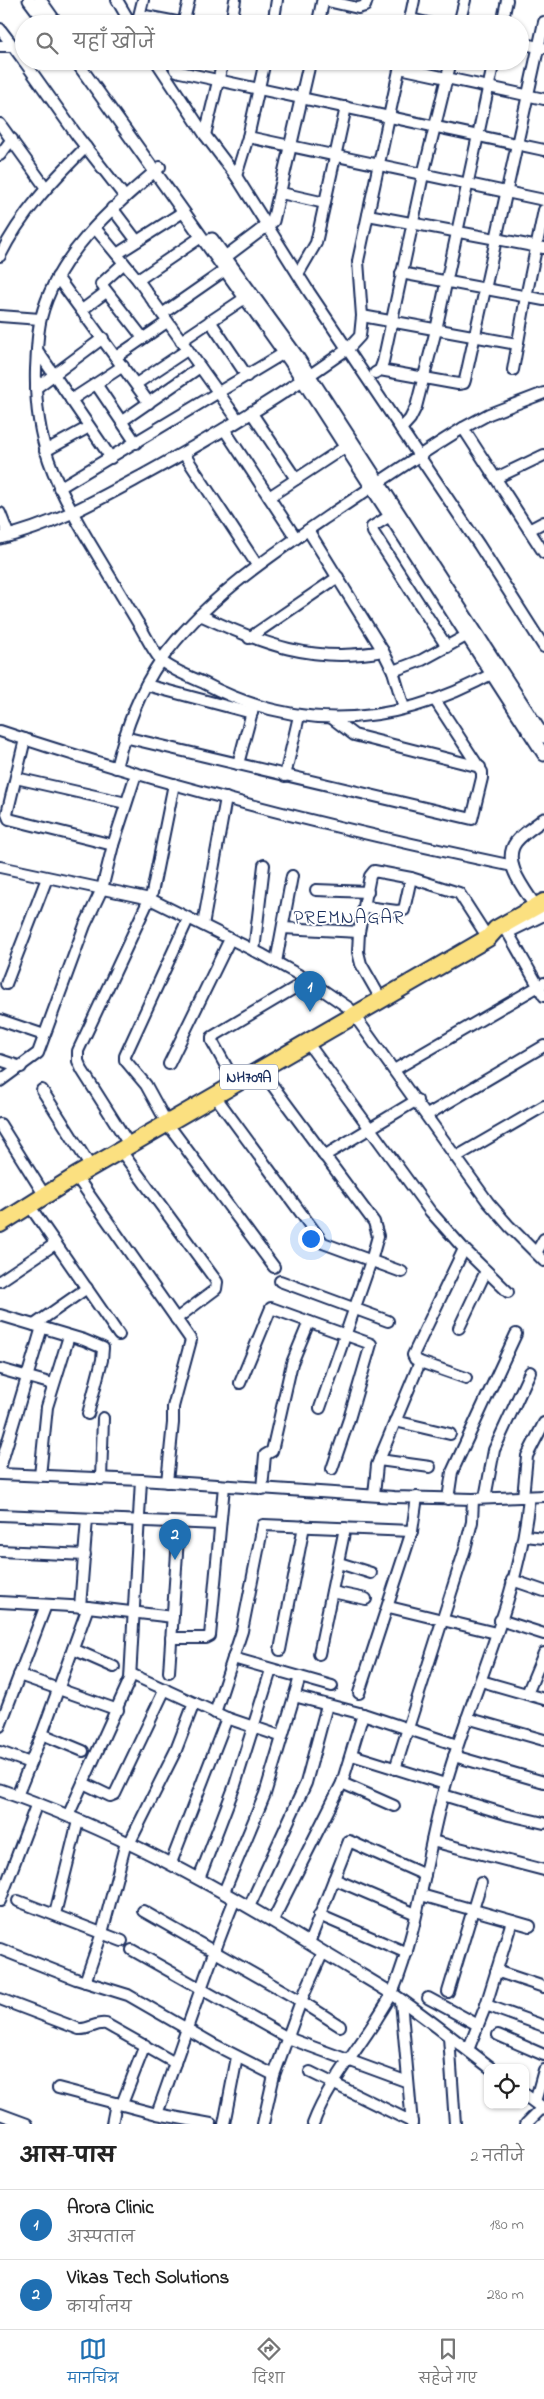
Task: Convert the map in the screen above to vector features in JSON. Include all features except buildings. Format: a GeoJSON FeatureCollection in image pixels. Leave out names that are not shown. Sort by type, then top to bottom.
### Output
{"type":"FeatureCollection","features":[{"type":"Feature","properties":{"kind":"highway","name":"NH709A"},"geometry":{"type":"LineString","coordinates":[[165,1120],[215,1096],[261,1070],[307,1042],[377,992],[541,908]]}},
{"type":"Feature","properties":{"kind":"highway","name":"NH709A"},"geometry":{"type":"LineString","coordinates":[[0,1224],[29,1205],[42,1192],[87,1161],[123,1144],[165,1120],[232,1077],[496,931]]}},
{"type":"Feature","properties":{"kind":"highway","name":"NH709A"},"geometry":{"type":"LineString","coordinates":[[0,1213],[76,1176],[123,1144]]}},
{"type":"Feature","properties":{"kind":"street"},"geometry":{"type":"LineString","coordinates":[[29,0],[40,15]]}},
{"type":"Feature","properties":{"kind":"street"},"geometry":{"type":"LineString","coordinates":[[40,0],[51,15]]}},
{"type":"Feature","properties":{"kind":"street"},"geometry":{"type":"LineString","coordinates":[[117,0],[126,15]]}},
{"type":"Feature","properties":{"kind":"street"},"geometry":{"type":"LineString","coordinates":[[140,15],[143,0]]}},
{"type":"Feature","properties":{"kind":"street"},"geometry":{"type":"LineString","coordinates":[[186,15],[189,0]]}},
{"type":"Feature","properties":{"kind":"street"},"geometry":{"type":"LineString","coordinates":[[233,15],[236,0]]}},
{"type":"Feature","properties":{"kind":"street"},"geometry":{"type":"LineString","coordinates":[[274,15],[277,0]]}},
{"type":"Feature","properties":{"kind":"street"},"geometry":{"type":"LineString","coordinates":[[320,15],[323,0],[358,8],[365,6],[367,0]]}},
{"type":"Feature","properties":{"kind":"street"},"geometry":{"type":"LineString","coordinates":[[410,15],[414,0]]}},
{"type":"Feature","properties":{"kind":"street"},"geometry":{"type":"LineString","coordinates":[[461,15],[464,0]]}},
{"type":"Feature","properties":{"kind":"street"},"geometry":{"type":"LineString","coordinates":[[504,15],[507,0]]}},
{"type":"Feature","properties":{"kind":"street"},"geometry":{"type":"LineString","coordinates":[[368,377],[380,370],[458,384],[464,383],[505,193],[541,48],[544,22]]}},
{"type":"Feature","properties":{"kind":"street"},"geometry":{"type":"LineString","coordinates":[[0,30],[15,49]]}},
{"type":"Feature","properties":{"kind":"street"},"geometry":{"type":"LineString","coordinates":[[0,46],[13,46]]}},
{"type":"Feature","properties":{"kind":"street"},"geometry":{"type":"LineString","coordinates":[[30,70],[86,147],[126,197]]}},
{"type":"Feature","properties":{"kind":"street"},"geometry":{"type":"LineString","coordinates":[[83,70],[157,169],[306,378],[496,671],[544,737]]}},
{"type":"Feature","properties":{"kind":"street"},"geometry":{"type":"LineString","coordinates":[[90,70],[157,169],[183,212],[201,237],[225,264],[245,298],[284,352],[306,378],[345,447],[375,485],[390,516],[466,636],[496,671],[544,756]]}},
{"type":"Feature","properties":{"kind":"street"},"geometry":{"type":"LineString","coordinates":[[162,70],[236,176],[298,274],[479,545],[544,647]]}},
{"type":"Feature","properties":{"kind":"street"},"geometry":{"type":"LineString","coordinates":[[175,70],[544,150]]}},
{"type":"Feature","properties":{"kind":"street"},"geometry":{"type":"LineString","coordinates":[[205,134],[222,70]]}},
{"type":"Feature","properties":{"kind":"street"},"geometry":{"type":"LineString","coordinates":[[236,176],[248,137],[263,70]]}},
{"type":"Feature","properties":{"kind":"street"},"geometry":{"type":"LineString","coordinates":[[116,357],[143,338],[273,221],[292,147],[308,70]]}},
{"type":"Feature","properties":{"kind":"street"},"geometry":{"type":"LineString","coordinates":[[0,513],[4,537],[73,514],[184,454],[306,378],[348,348],[360,336],[362,316],[358,261],[399,70]]}},
{"type":"Feature","properties":{"kind":"street"},"geometry":{"type":"LineString","coordinates":[[417,70],[448,79],[544,99]]}},
{"type":"Feature","properties":{"kind":"street"},"geometry":{"type":"LineString","coordinates":[[380,370],[423,175],[450,70]]}},
{"type":"Feature","properties":{"kind":"street"},"geometry":{"type":"LineString","coordinates":[[402,429],[414,413],[436,330],[492,70]]}},
{"type":"Feature","properties":{"kind":"street"},"geometry":{"type":"LineString","coordinates":[[298,274],[314,248],[346,107]]}},
{"type":"Feature","properties":{"kind":"street"},"geometry":{"type":"LineString","coordinates":[[0,124],[46,188]]}},
{"type":"Feature","properties":{"kind":"street"},"geometry":{"type":"LineString","coordinates":[[248,137],[544,200]]}},
{"type":"Feature","properties":{"kind":"street"},"geometry":{"type":"LineString","coordinates":[[0,155],[12,139]]}},
{"type":"Feature","properties":{"kind":"street"},"geometry":{"type":"LineString","coordinates":[[0,256],[26,213],[46,188],[86,147]]}},
{"type":"Feature","properties":{"kind":"street"},"geometry":{"type":"LineString","coordinates":[[157,169],[112,208],[68,260],[57,277],[40,319],[36,388],[39,422],[45,451],[59,488],[161,660],[253,708]]}},
{"type":"Feature","properties":{"kind":"street"},"geometry":{"type":"LineString","coordinates":[[281,193],[325,203]]}},
{"type":"Feature","properties":{"kind":"street"},"geometry":{"type":"LineString","coordinates":[[112,208],[137,241]]}},
{"type":"Feature","properties":{"kind":"street"},"geometry":{"type":"LineString","coordinates":[[513,370],[526,297],[540,248],[544,210]]}},
{"type":"Feature","properties":{"kind":"street"},"geometry":{"type":"LineString","coordinates":[[117,254],[183,212]]}},
{"type":"Feature","properties":{"kind":"street"},"geometry":{"type":"LineString","coordinates":[[368,215],[540,248]]}},
{"type":"Feature","properties":{"kind":"street"},"geometry":{"type":"LineString","coordinates":[[95,228],[138,280],[238,420]]}},
{"type":"Feature","properties":{"kind":"street"},"geometry":{"type":"LineString","coordinates":[[138,280],[201,237]]}},
{"type":"Feature","properties":{"kind":"street"},"geometry":{"type":"LineString","coordinates":[[124,263],[101,282],[106,292],[143,338]]}},
{"type":"Feature","properties":{"kind":"street"},"geometry":{"type":"LineString","coordinates":[[402,273],[544,300]]}},
{"type":"Feature","properties":{"kind":"street"},"geometry":{"type":"LineString","coordinates":[[57,277],[149,403]]}},
{"type":"Feature","properties":{"kind":"street"},"geometry":{"type":"LineString","coordinates":[[82,310],[106,292]]}},
{"type":"Feature","properties":{"kind":"street"},"geometry":{"type":"LineString","coordinates":[[136,384],[210,321],[245,298]]}},
{"type":"Feature","properties":{"kind":"street"},"geometry":{"type":"LineString","coordinates":[[0,316],[40,319]]}},
{"type":"Feature","properties":{"kind":"street"},"geometry":{"type":"LineString","coordinates":[[362,316],[517,344]]}},
{"type":"Feature","properties":{"kind":"street"},"geometry":{"type":"LineString","coordinates":[[210,321],[247,376]]}},
{"type":"Feature","properties":{"kind":"street"},"geometry":{"type":"LineString","coordinates":[[36,388],[103,338]]}},
{"type":"Feature","properties":{"kind":"street"},"geometry":{"type":"LineString","coordinates":[[37,350],[110,458]]}},
{"type":"Feature","properties":{"kind":"street"},"geometry":{"type":"LineString","coordinates":[[59,488],[219,394],[284,352]]}},
{"type":"Feature","properties":{"kind":"street"},"geometry":{"type":"LineString","coordinates":[[71,400],[123,366]]}},
{"type":"Feature","properties":{"kind":"street"},"geometry":{"type":"LineString","coordinates":[[122,421],[200,367]]}},
{"type":"Feature","properties":{"kind":"street"},"geometry":{"type":"LineString","coordinates":[[96,384],[136,443]]}},
{"type":"Feature","properties":{"kind":"street"},"geometry":{"type":"LineString","coordinates":[[116,768],[124,737],[146,685],[161,660],[200,616],[257,564],[419,455],[463,428],[489,414],[544,393]]}},
{"type":"Feature","properties":{"kind":"street"},"geometry":{"type":"LineString","coordinates":[[251,412],[296,479]]}},
{"type":"Feature","properties":{"kind":"street"},"geometry":{"type":"LineString","coordinates":[[45,451],[89,427]]}},
{"type":"Feature","properties":{"kind":"street"},"geometry":{"type":"LineString","coordinates":[[463,428],[544,553]]}},
{"type":"Feature","properties":{"kind":"street"},"geometry":{"type":"LineString","coordinates":[[224,429],[296,538]]}},
{"type":"Feature","properties":{"kind":"street"},"geometry":{"type":"LineString","coordinates":[[269,497],[345,447]]}},
{"type":"Feature","properties":{"kind":"street"},"geometry":{"type":"LineString","coordinates":[[184,454],[257,564]]}},
{"type":"Feature","properties":{"kind":"street"},"geometry":{"type":"LineString","coordinates":[[496,478],[544,455]]}},
{"type":"Feature","properties":{"kind":"street"},"geometry":{"type":"LineString","coordinates":[[390,516],[372,527],[372,532],[447,647]]}},
{"type":"Feature","properties":{"kind":"street"},"geometry":{"type":"LineString","coordinates":[[529,530],[544,522]]}},
{"type":"Feature","properties":{"kind":"street"},"geometry":{"type":"LineString","coordinates":[[308,530],[383,651],[393,671],[404,708]]}},
{"type":"Feature","properties":{"kind":"street"},"geometry":{"type":"LineString","coordinates":[[249,638],[338,578]]}},
{"type":"Feature","properties":{"kind":"street"},"geometry":{"type":"LineString","coordinates":[[200,616],[249,638],[321,655],[359,656],[383,651]]}},
{"type":"Feature","properties":{"kind":"street"},"geometry":{"type":"LineString","coordinates":[[393,671],[447,647],[466,636]]}},
{"type":"Feature","properties":{"kind":"street"},"geometry":{"type":"LineString","coordinates":[[146,685],[253,708],[300,716],[333,719],[364,717],[435,700],[496,671]]}},
{"type":"Feature","properties":{"kind":"street"},"geometry":{"type":"LineString","coordinates":[[124,737],[470,819],[473,817],[482,778],[480,767],[435,700]]}},
{"type":"Feature","properties":{"kind":"street"},"geometry":{"type":"LineString","coordinates":[[238,764],[253,708]]}},
{"type":"Feature","properties":{"kind":"street"},"geometry":{"type":"LineString","coordinates":[[285,776],[300,716]]}},
{"type":"Feature","properties":{"kind":"street"},"geometry":{"type":"LineString","coordinates":[[333,719],[354,735],[480,767]]}},
{"type":"Feature","properties":{"kind":"street"},"geometry":{"type":"LineString","coordinates":[[0,731],[136,774],[226,798],[425,848],[513,866]]}},
{"type":"Feature","properties":{"kind":"street"},"geometry":{"type":"LineString","coordinates":[[25,739],[8,814],[9,819],[113,845]]}},
{"type":"Feature","properties":{"kind":"street"},"geometry":{"type":"LineString","coordinates":[[0,1081],[38,1053],[85,925],[102,889],[113,845],[136,774]]}},
{"type":"Feature","properties":{"kind":"street"},"geometry":{"type":"LineString","coordinates":[[16,778],[126,804]]}},
{"type":"Feature","properties":{"kind":"street"},"geometry":{"type":"LineString","coordinates":[[174,784],[150,899],[78,1051],[78,1061],[123,1144],[217,1282],[216,1289],[176,1319]]}},
{"type":"Feature","properties":{"kind":"street"},"geometry":{"type":"LineString","coordinates":[[203,926],[226,798]]}},
{"type":"Feature","properties":{"kind":"street"},"geometry":{"type":"LineString","coordinates":[[541,908],[513,866],[512,855],[518,840],[544,819]]}},
{"type":"Feature","properties":{"kind":"street"},"geometry":{"type":"LineString","coordinates":[[254,951],[264,865]]}},
{"type":"Feature","properties":{"kind":"street"},"geometry":{"type":"LineString","coordinates":[[0,867],[150,899],[308,980],[351,1012],[417,1100],[493,1208],[544,1261]]}},
{"type":"Feature","properties":{"kind":"street"},"geometry":{"type":"LineString","coordinates":[[377,992],[359,958],[359,932],[366,907],[370,876],[374,871],[410,878],[459,893],[496,931],[542,989],[394,1070]]}},
{"type":"Feature","properties":{"kind":"street"},"geometry":{"type":"LineString","coordinates":[[276,962],[292,876]]}},
{"type":"Feature","properties":{"kind":"street"},"geometry":{"type":"LineString","coordinates":[[6,984],[47,878]]}},
{"type":"Feature","properties":{"kind":"street"},"geometry":{"type":"LineString","coordinates":[[366,907],[397,912],[404,910],[410,878]]}},
{"type":"Feature","properties":{"kind":"street"},"geometry":{"type":"LineString","coordinates":[[316,890],[368,892]]}},
{"type":"Feature","properties":{"kind":"street"},"geometry":{"type":"LineString","coordinates":[[188,918],[125,1056],[127,1063],[146,1085],[165,1120],[274,1267]]}},
{"type":"Feature","properties":{"kind":"street"},"geometry":{"type":"LineString","coordinates":[[283,928],[359,932]]}},
{"type":"Feature","properties":{"kind":"street"},"geometry":{"type":"LineString","coordinates":[[170,1064],[230,939]]}},
{"type":"Feature","properties":{"kind":"street"},"geometry":{"type":"LineString","coordinates":[[232,1077],[212,1040],[213,1036],[308,980]]}},
{"type":"Feature","properties":{"kind":"street"},"geometry":{"type":"LineString","coordinates":[[0,1020],[44,1035]]}},
{"type":"Feature","properties":{"kind":"street"},"geometry":{"type":"LineString","coordinates":[[307,1042],[368,1129],[430,1211],[464,1249],[508,1292]]}},
{"type":"Feature","properties":{"kind":"street"},"geometry":{"type":"LineString","coordinates":[[427,1115],[544,1046]]}},
{"type":"Feature","properties":{"kind":"street"},"geometry":{"type":"LineString","coordinates":[[0,1060],[21,1067]]}},
{"type":"Feature","properties":{"kind":"street"},"geometry":{"type":"LineString","coordinates":[[261,1070],[377,1227],[378,1236],[371,1261],[320,1408]]}},
{"type":"Feature","properties":{"kind":"street"},"geometry":{"type":"LineString","coordinates":[[42,1090],[87,1161]]}},
{"type":"Feature","properties":{"kind":"street"},"geometry":{"type":"LineString","coordinates":[[215,1096],[320,1240],[326,1245],[402,1272]]}},
{"type":"Feature","properties":{"kind":"street"},"geometry":{"type":"LineString","coordinates":[[324,1156],[417,1100]]}},
{"type":"Feature","properties":{"kind":"street"},"geometry":{"type":"LineString","coordinates":[[456,1157],[544,1106]]}},
{"type":"Feature","properties":{"kind":"street"},"geometry":{"type":"LineString","coordinates":[[0,1124],[42,1192]]}},
{"type":"Feature","properties":{"kind":"street"},"geometry":{"type":"LineString","coordinates":[[76,1176],[192,1342],[173,1407],[174,1423],[166,1482]]}},
{"type":"Feature","properties":{"kind":"street"},"geometry":{"type":"LineString","coordinates":[[29,1205],[119,1335]]}},
{"type":"Feature","properties":{"kind":"street"},"geometry":{"type":"LineString","coordinates":[[536,1253],[544,1239]]}},
{"type":"Feature","properties":{"kind":"street"},"geometry":{"type":"LineString","coordinates":[[0,1281],[55,1244]]}},
{"type":"Feature","properties":{"kind":"street"},"geometry":{"type":"LineString","coordinates":[[464,1249],[414,1352],[415,1359],[420,1362],[466,1378]]}},
{"type":"Feature","properties":{"kind":"street"},"geometry":{"type":"LineString","coordinates":[[459,1328],[486,1271]]}},
{"type":"Feature","properties":{"kind":"street"},"geometry":{"type":"LineString","coordinates":[[280,1281],[388,1321]]}},
{"type":"Feature","properties":{"kind":"street"},"geometry":{"type":"LineString","coordinates":[[0,1468],[27,1376],[38,1326],[87,1288]]}},
{"type":"Feature","properties":{"kind":"street"},"geometry":{"type":"LineString","coordinates":[[240,1383],[271,1309],[370,1344],[372,1347],[332,1469]]}},
{"type":"Feature","properties":{"kind":"street"},"geometry":{"type":"LineString","coordinates":[[0,1315],[70,1336],[103,1349],[88,1414]]}},
{"type":"Feature","properties":{"kind":"street"},"geometry":{"type":"LineString","coordinates":[[262,1489],[265,1455],[272,1450],[292,1363],[309,1322]]}},
{"type":"Feature","properties":{"kind":"street"},"geometry":{"type":"LineString","coordinates":[[448,1499],[452,1472],[516,1334]]}},
{"type":"Feature","properties":{"kind":"street"},"geometry":{"type":"LineString","coordinates":[[40,1476],[44,1421],[53,1384],[70,1336]]}},
{"type":"Feature","properties":{"kind":"street"},"geometry":{"type":"LineString","coordinates":[[374,1495],[375,1471],[394,1421],[420,1362]]}},
{"type":"Feature","properties":{"kind":"street"},"geometry":{"type":"LineString","coordinates":[[0,1369],[53,1384]]}},
{"type":"Feature","properties":{"kind":"street"},"geometry":{"type":"LineString","coordinates":[[485,1498],[494,1450],[530,1372]]}},
{"type":"Feature","properties":{"kind":"street"},"geometry":{"type":"LineString","coordinates":[[102,1479],[103,1418]]}},
{"type":"Feature","properties":{"kind":"street"},"geometry":{"type":"LineString","coordinates":[[394,1421],[450,1434]]}},
{"type":"Feature","properties":{"kind":"street"},"geometry":{"type":"LineString","coordinates":[[412,2123],[397,1997],[445,1784],[457,1745],[481,1681],[525,1536],[527,1456],[544,1423]]}},
{"type":"Feature","properties":{"kind":"street"},"geometry":{"type":"LineString","coordinates":[[379,1460],[430,1467]]}},
{"type":"Feature","properties":{"kind":"street"},"geometry":{"type":"LineString","coordinates":[[0,1474],[141,1480],[262,1489],[448,1499],[544,1496]]}},
{"type":"Feature","properties":{"kind":"street"},"geometry":{"type":"LineString","coordinates":[[55,1914],[73,1819],[83,1783],[118,1710],[130,1674],[141,1480]]}},
{"type":"Feature","properties":{"kind":"street"},"geometry":{"type":"LineString","coordinates":[[171,1638],[206,1638],[210,1636],[224,1486]]}},
{"type":"Feature","properties":{"kind":"street"},"geometry":{"type":"LineString","coordinates":[[359,1693],[389,1607],[412,1531],[417,1497]]}},
{"type":"Feature","properties":{"kind":"street"},"geometry":{"type":"LineString","coordinates":[[395,1769],[465,1550],[472,1522],[473,1499]]}},
{"type":"Feature","properties":{"kind":"street"},"geometry":{"type":"LineString","coordinates":[[0,1515],[219,1524]]}},
{"type":"Feature","properties":{"kind":"street"},"geometry":{"type":"LineString","coordinates":[[17,1796],[73,1649],[84,1607],[87,1519]]}},
{"type":"Feature","properties":{"kind":"street"},"geometry":{"type":"LineString","coordinates":[[169,1672],[178,1523]]}},
{"type":"Feature","properties":{"kind":"street"},"geometry":{"type":"LineString","coordinates":[[216,1713],[245,1617],[262,1526],[270,1524],[412,1531]]}},
{"type":"Feature","properties":{"kind":"street"},"geometry":{"type":"LineString","coordinates":[[280,1650],[304,1526]]}},
{"type":"Feature","properties":{"kind":"street"},"geometry":{"type":"LineString","coordinates":[[319,1654],[345,1528]]}},
{"type":"Feature","properties":{"kind":"street"},"geometry":{"type":"LineString","coordinates":[[525,1536],[544,1538]]}},
{"type":"Feature","properties":{"kind":"street"},"geometry":{"type":"LineString","coordinates":[[0,1551],[85,1555]]}},
{"type":"Feature","properties":{"kind":"street"},"geometry":{"type":"LineString","coordinates":[[339,1563],[371,1573]]}},
{"type":"Feature","properties":{"kind":"street"},"geometry":{"type":"LineString","coordinates":[[512,1580],[544,1591]]}},
{"type":"Feature","properties":{"kind":"street"},"geometry":{"type":"LineString","coordinates":[[332,1592],[366,1599]]}},
{"type":"Feature","properties":{"kind":"street"},"geometry":{"type":"LineString","coordinates":[[0,1602],[84,1607],[173,1617]]}},
{"type":"Feature","properties":{"kind":"street"},"geometry":{"type":"LineString","coordinates":[[0,1726],[46,1605]]}},
{"type":"Feature","properties":{"kind":"street"},"geometry":{"type":"LineString","coordinates":[[389,1607],[496,1633]]}},
{"type":"Feature","properties":{"kind":"street"},"geometry":{"type":"LineString","coordinates":[[500,1620],[544,1634]]}},
{"type":"Feature","properties":{"kind":"street"},"geometry":{"type":"LineString","coordinates":[[73,1649],[114,1667]]}},
{"type":"Feature","properties":{"kind":"street"},"geometry":{"type":"LineString","coordinates":[[527,1694],[544,1654]]}},
{"type":"Feature","properties":{"kind":"street"},"geometry":{"type":"LineString","coordinates":[[233,1658],[332,1686]]}},
{"type":"Feature","properties":{"kind":"street"},"geometry":{"type":"LineString","coordinates":[[199,1879],[235,1785],[272,1670]]}},
{"type":"Feature","properties":{"kind":"street"},"geometry":{"type":"LineString","coordinates":[[130,1674],[227,1718],[280,1736]]}},
{"type":"Feature","properties":{"kind":"street"},"geometry":{"type":"LineString","coordinates":[[20,1675],[118,1710]]}},
{"type":"Feature","properties":{"kind":"street"},"geometry":{"type":"LineString","coordinates":[[224,1892],[265,1794],[280,1736],[300,1678]]}},
{"type":"Feature","properties":{"kind":"street"},"geometry":{"type":"LineString","coordinates":[[481,1681],[544,1699]]}},
{"type":"Feature","properties":{"kind":"street"},"geometry":{"type":"LineString","coordinates":[[83,1783],[110,1796],[115,1794],[165,1689]]}},
{"type":"Feature","properties":{"kind":"street"},"geometry":{"type":"LineString","coordinates":[[294,1696],[363,1714],[457,1745]]}},
{"type":"Feature","properties":{"kind":"street"},"geometry":{"type":"LineString","coordinates":[[85,1982],[102,1934],[127,1843],[176,1750],[194,1703]]}},
{"type":"Feature","properties":{"kind":"street"},"geometry":{"type":"LineString","coordinates":[[249,1907],[306,1783],[327,1705]]}},
{"type":"Feature","properties":{"kind":"street"},"geometry":{"type":"LineString","coordinates":[[273,1920],[342,1783],[363,1714]]}},
{"type":"Feature","properties":{"kind":"street"},"geometry":{"type":"LineString","coordinates":[[171,1863],[227,1718]]}},
{"type":"Feature","properties":{"kind":"street"},"geometry":{"type":"LineString","coordinates":[[467,1718],[544,1740]]}},
{"type":"Feature","properties":{"kind":"street"},"geometry":{"type":"LineString","coordinates":[[42,1734],[83,1751]]}},
{"type":"Feature","properties":{"kind":"street"},"geometry":{"type":"LineString","coordinates":[[0,1752],[30,1763]]}},
{"type":"Feature","properties":{"kind":"street"},"geometry":{"type":"LineString","coordinates":[[352,1755],[445,1784]]}},
{"type":"Feature","properties":{"kind":"street"},"geometry":{"type":"LineString","coordinates":[[454,1756],[544,1782]]}},
{"type":"Feature","properties":{"kind":"street"},"geometry":{"type":"LineString","coordinates":[[342,1783],[394,1806]]}},
{"type":"Feature","properties":{"kind":"street"},"geometry":{"type":"LineString","coordinates":[[1,1792],[38,1803],[171,1863],[224,1892],[397,1997],[486,2064]]}},
{"type":"Feature","properties":{"kind":"street"},"geometry":{"type":"LineString","coordinates":[[443,1795],[509,1815],[544,1823]]}},
{"type":"Feature","properties":{"kind":"street"},"geometry":{"type":"LineString","coordinates":[[0,1901],[3,1885],[38,1803]]}},
{"type":"Feature","properties":{"kind":"street"},"geometry":{"type":"LineString","coordinates":[[309,1944],[347,1843],[351,1841],[426,1875]]}},
{"type":"Feature","properties":{"kind":"street"},"geometry":{"type":"LineString","coordinates":[[432,1842],[544,1870]]}},
{"type":"Feature","properties":{"kind":"street"},"geometry":{"type":"LineString","coordinates":[[334,1879],[416,1914]]}},
{"type":"Feature","properties":{"kind":"street"},"geometry":{"type":"LineString","coordinates":[[448,1992],[481,1882]]}},
{"type":"Feature","properties":{"kind":"street"},"geometry":{"type":"LineString","coordinates":[[421,1895],[530,1926]]}},
{"type":"Feature","properties":{"kind":"street"},"geometry":{"type":"LineString","coordinates":[[157,2114],[202,1990],[214,1950],[235,1899]]}},
{"type":"Feature","properties":{"kind":"street"},"geometry":{"type":"LineString","coordinates":[[18,1901],[122,1941]]}},
{"type":"Feature","properties":{"kind":"street"},"geometry":{"type":"LineString","coordinates":[[143,1911],[214,1950],[340,2026]]}},
{"type":"Feature","properties":{"kind":"street"},"geometry":{"type":"LineString","coordinates":[[320,1915],[407,1953]]}},
{"type":"Feature","properties":{"kind":"street"},"geometry":{"type":"LineString","coordinates":[[468,2050],[486,2004],[512,1921]]}},
{"type":"Feature","properties":{"kind":"street"},"geometry":{"type":"LineString","coordinates":[[0,1949],[85,1982],[128,1995],[237,2057],[274,2075]]}},
{"type":"Feature","properties":{"kind":"street"},"geometry":{"type":"LineString","coordinates":[[132,1950],[288,2038],[408,2082]]}},
{"type":"Feature","properties":{"kind":"street"},"geometry":{"type":"LineString","coordinates":[[263,2124],[274,2075],[301,2001],[323,1952]]}},
{"type":"Feature","properties":{"kind":"street"},"geometry":{"type":"LineString","coordinates":[[496,1971],[544,1987]]}},
{"type":"Feature","properties":{"kind":"street"},"geometry":{"type":"LineString","coordinates":[[313,2124],[334,2085],[397,1997]]}},
{"type":"Feature","properties":{"kind":"street"},"geometry":{"type":"LineString","coordinates":[[428,1998],[478,2025]]}},
{"type":"Feature","properties":{"kind":"street"},"geometry":{"type":"LineString","coordinates":[[0,1999],[79,2029],[87,2029],[97,2024],[106,2024],[175,2063]]}},
{"type":"Feature","properties":{"kind":"street"},"geometry":{"type":"LineString","coordinates":[[486,2004],[544,2026]]}},
{"type":"Feature","properties":{"kind":"street"},"geometry":{"type":"LineString","coordinates":[[498,2035],[544,2055]]}},
{"type":"Feature","properties":{"kind":"street"},"geometry":{"type":"LineString","coordinates":[[449,2037],[455,2124]]}},
{"type":"Feature","properties":{"kind":"street"},"geometry":{"type":"LineString","coordinates":[[112,2124],[145,2045]]}},
{"type":"Feature","properties":{"kind":"street"},"geometry":{"type":"LineString","coordinates":[[224,2124],[237,2057]]}},
{"type":"Feature","properties":{"kind":"street"},"geometry":{"type":"LineString","coordinates":[[526,2124],[537,2103],[544,2070]]}},
{"type":"Feature","properties":{"kind":"street"},"geometry":{"type":"LineString","coordinates":[[310,2072],[412,2123]]}},
{"type":"Feature","properties":{"kind":"street"},"geometry":{"type":"LineString","coordinates":[[58,2088],[157,2114],[211,2124]]}},
{"type":"Feature","properties":{"kind":"street"},"geometry":{"type":"LineString","coordinates":[[0,2114],[27,2124]]}},
{"type":"Feature","properties":{"kind":"place","name":"Arora Clinic"},"geometry":{"type":"Point","coordinates":[310,1012]}},
{"type":"Feature","properties":{"kind":"place","name":"Vikas Tech Solutions"},"geometry":{"type":"Point","coordinates":[175,1560]}},
{"type":"Feature","properties":{"kind":"district","name":"PREMNAGAR"},"geometry":{"type":"Point","coordinates":[349,916]}}]}
